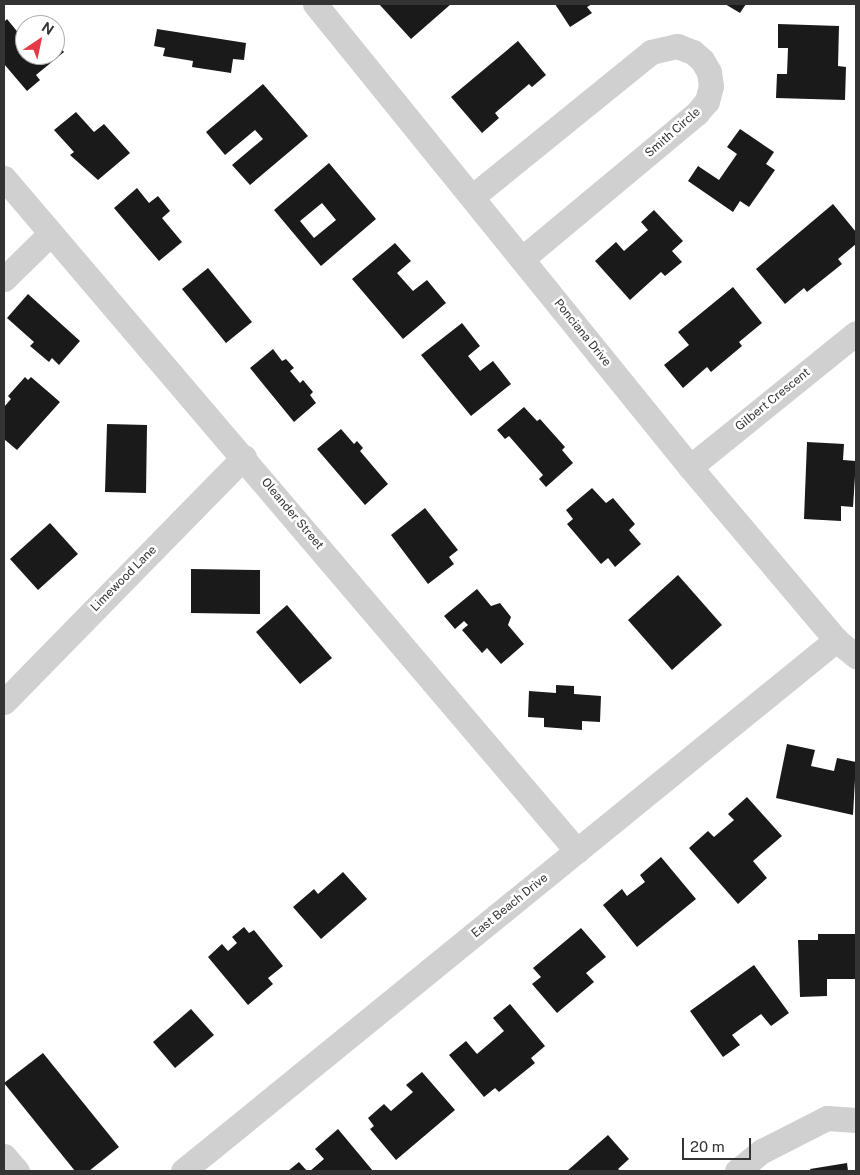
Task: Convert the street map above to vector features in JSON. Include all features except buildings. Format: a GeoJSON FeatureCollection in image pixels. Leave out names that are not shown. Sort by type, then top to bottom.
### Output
{"type":"FeatureCollection","features":[{"type":"Feature","properties":{"kind":"street","name":"Ponciana Drive"},"geometry":{"type":"LineString","coordinates":[[315,4],[690,467],[836,640],[856,656]]}},
{"type":"Feature","properties":{"kind":"street","name":"Smith Circle"},"geometry":{"type":"LineString","coordinates":[[472,198],[651,52],[677,46],[693,52],[702,60],[709,72],[711,86],[707,101],[698,113],[522,259]]}},
{"type":"Feature","properties":{"kind":"street","name":"Oleander Street"},"geometry":{"type":"LineString","coordinates":[[4,178],[50,234],[244,457],[577,851]]}},
{"type":"Feature","properties":{"kind":"street"},"geometry":{"type":"LineString","coordinates":[[4,279],[50,234]]}},
{"type":"Feature","properties":{"kind":"street","name":"Gilbert Crescent"},"geometry":{"type":"LineString","coordinates":[[690,467],[856,333]]}},
{"type":"Feature","properties":{"kind":"street","name":"Limewood Lane"},"geometry":{"type":"LineString","coordinates":[[4,702],[244,457]]}},
{"type":"Feature","properties":{"kind":"street","name":"East Beach Drive"},"geometry":{"type":"LineString","coordinates":[[183,1171],[836,640]]}},
{"type":"Feature","properties":{"kind":"street"},"geometry":{"type":"LineString","coordinates":[[737,1171],[762,1151],[827,1118],[856,1120]]}},
{"type":"Feature","properties":{"kind":"street"},"geometry":{"type":"LineString","coordinates":[[4,1156],[17,1171]]}}]}
